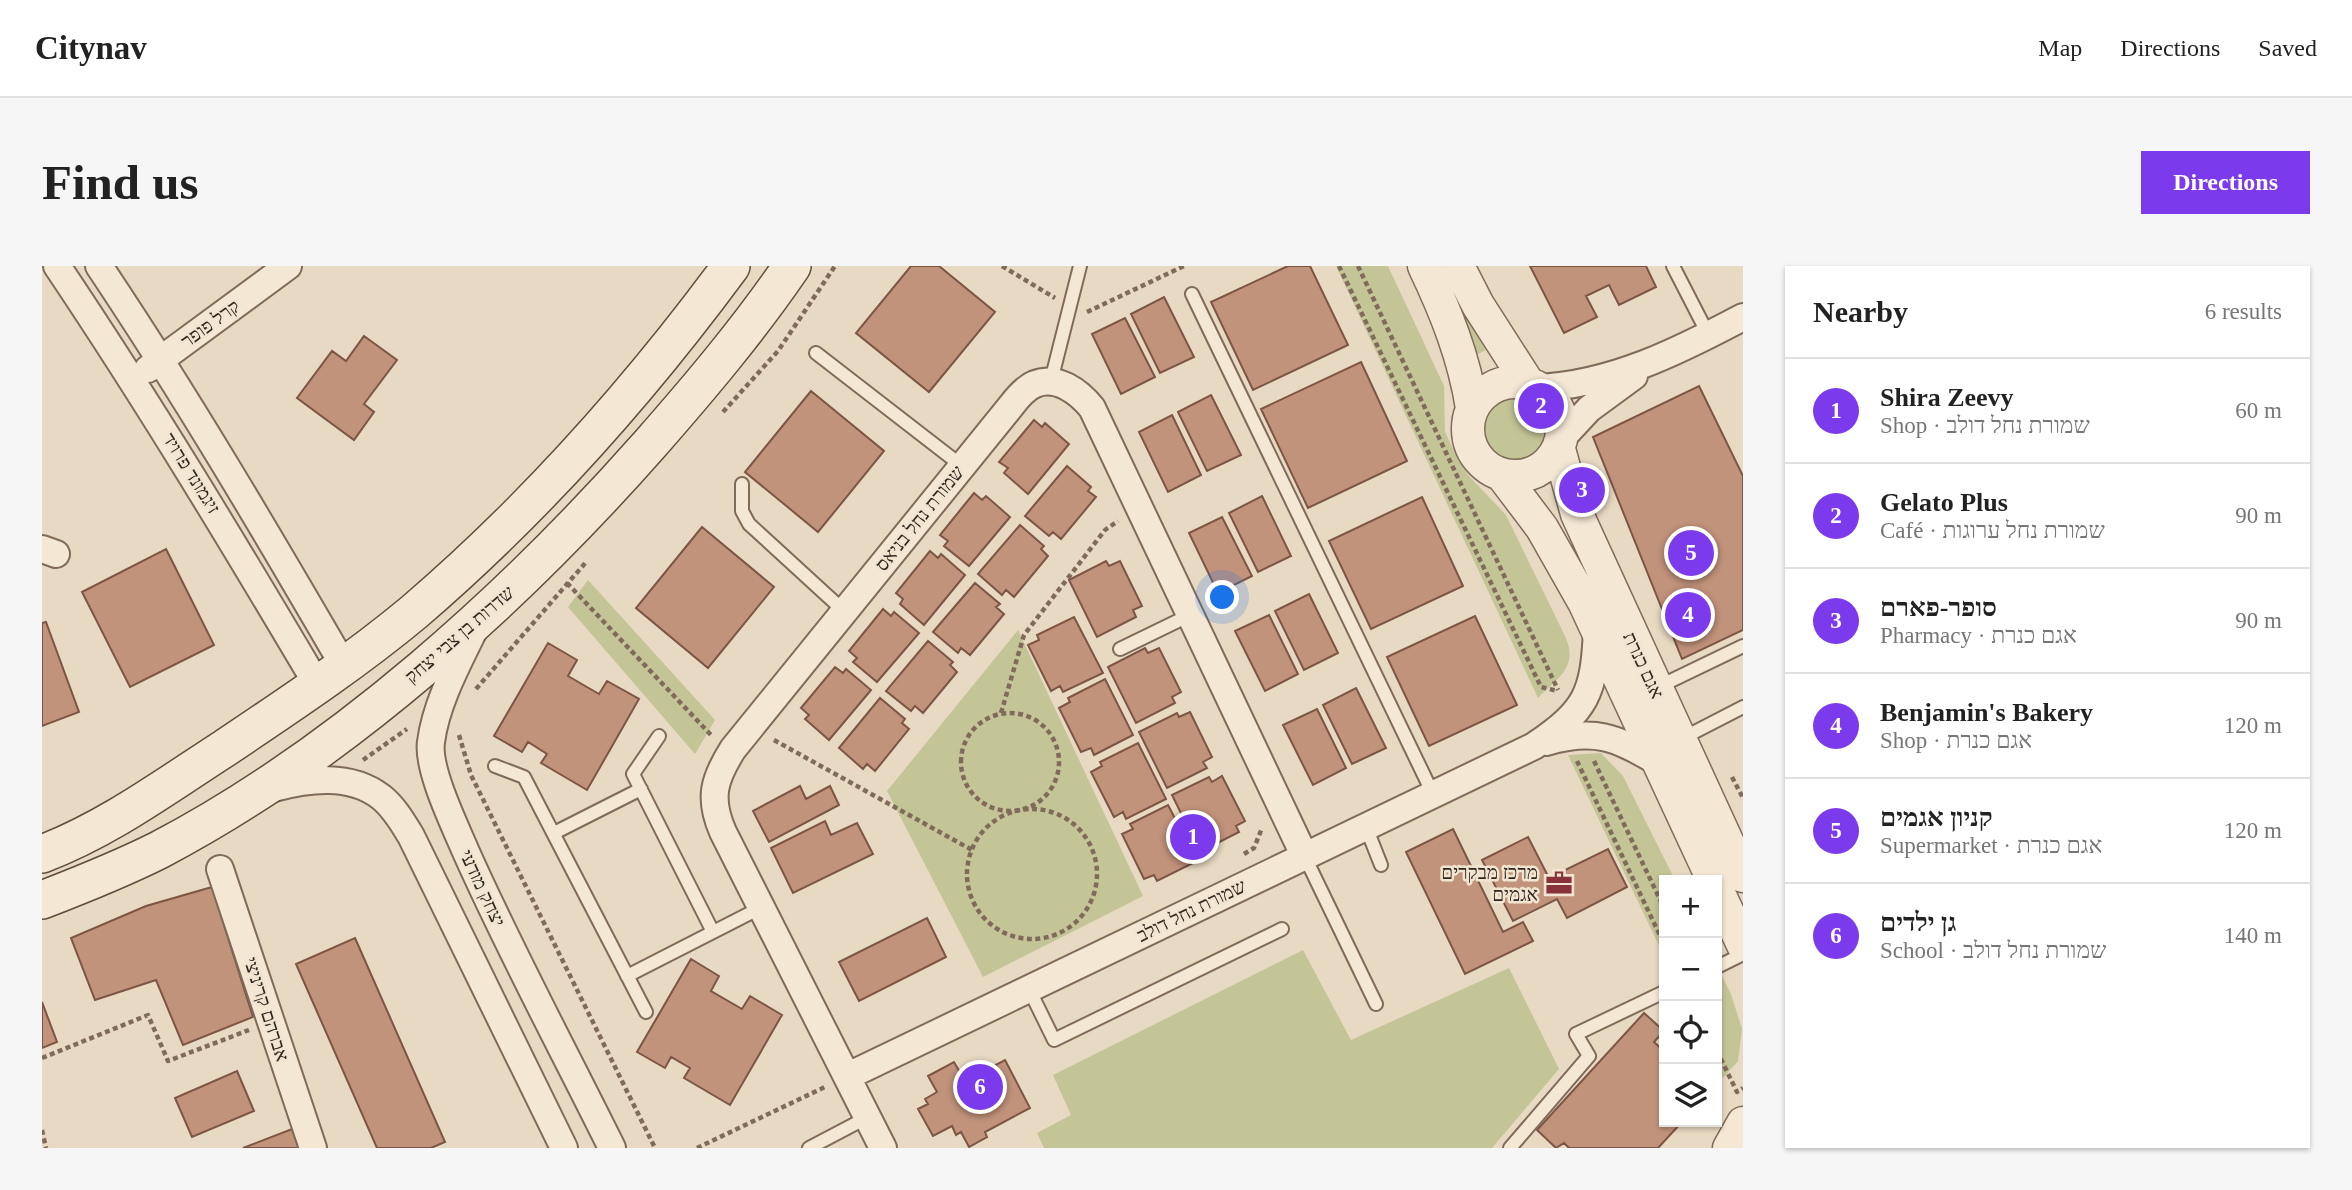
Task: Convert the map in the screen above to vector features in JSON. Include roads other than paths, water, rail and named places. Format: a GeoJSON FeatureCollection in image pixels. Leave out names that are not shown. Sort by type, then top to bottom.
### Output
{"type":"FeatureCollection","features":[{"type":"Feature","properties":{"kind":"main road"},"geometry":{"type":"LineString","coordinates":[[42,854],[100,827],[144,801],[331,676],[411,614],[521,514],[635,388],[690,323],[731,266]]}},
{"type":"Feature","properties":{"kind":"main road","name":"שדרות בן צבי יצחק"},"geometry":{"type":"LineString","coordinates":[[42,900],[157,850],[211,821],[286,773],[381,702],[530,571],[611,488],[727,355],[792,266]]}},
{"type":"Feature","properties":{"kind":"street","name":"זיגמונד פרויד"},"geometry":{"type":"LineString","coordinates":[[57,266],[134,380],[203,491],[331,676]]}},
{"type":"Feature","properties":{"kind":"street","name":"זיגמונד פרויד"},"geometry":{"type":"LineString","coordinates":[[99,266],[232,474],[331,676]]}},
{"type":"Feature","properties":{"kind":"street","name":"קרל פופר"},"geometry":{"type":"LineString","coordinates":[[134,380],[288,266]]}},
{"type":"Feature","properties":{"kind":"street"},"geometry":{"type":"LineString","coordinates":[[1423,266],[1459,348],[1467,378],[1472,408],[1468,436],[1472,451],[1481,463],[1494,472],[1525,476],[1539,471],[1551,461],[1575,422],[1606,395],[1658,359]]}},
{"type":"Feature","properties":{"kind":"street"},"geometry":{"type":"LineString","coordinates":[[1458,266],[1478,305],[1533,386],[1553,400],[1560,413],[1560,444]]}},
{"type":"Feature","properties":{"kind":"street"},"geometry":{"type":"LineString","coordinates":[[1472,408],[1490,388],[1514,382],[1561,387],[1591,381],[1658,359],[1743,317]]}},
{"type":"Feature","properties":{"kind":"street"},"geometry":{"type":"LineString","coordinates":[[1051,381],[1082,395],[1092,408],[1304,855]]}},
{"type":"Feature","properties":{"kind":"street","name":"שמורת נחל בניאס"},"geometry":{"type":"LineString","coordinates":[[883,1148],[716,816],[714,789],[719,771],[750,727],[1022,393],[1034,384],[1051,381]]}},
{"type":"Feature","properties":{"kind":"street","name":"אגם כנרת"},"geometry":{"type":"LineString","coordinates":[[1560,444],[1577,514],[1655,689],[1668,751],[1711,875]]}},
{"type":"Feature","properties":{"kind":"street","name":"אגם כנרת"},"geometry":{"type":"LineString","coordinates":[[1502,475],[1542,528],[1597,630],[1743,876]]}},
{"type":"Feature","properties":{"kind":"street","name":"יצחק מודעי"},"geometry":{"type":"LineString","coordinates":[[479,618],[437,717],[430,744],[437,776],[445,805],[483,890],[612,1148]]}},
{"type":"Feature","properties":{"kind":"street","name":"שמורת נחל דולב"},"geometry":{"type":"LineString","coordinates":[[848,1076],[1534,746],[1561,728],[1580,708],[1587,696],[1595,662],[1597,630]]}},
{"type":"Feature","properties":{"kind":"street","name":"שמורת נחל דולב"},"geometry":{"type":"LineString","coordinates":[[1534,746],[1573,735],[1601,736],[1668,751]]}},
{"type":"Feature","properties":{"kind":"street"},"geometry":{"type":"LineString","coordinates":[[252,794],[305,780],[333,780],[363,787],[381,797],[396,813],[411,836],[564,1148]]}},
{"type":"Feature","properties":{"kind":"street","name":"אברהם קריניצי"},"geometry":{"type":"LineString","coordinates":[[220,869],[313,1148]]}},
{"type":"Feature","properties":{"kind":"street"},"geometry":{"type":"LineString","coordinates":[[1722,900],[1743,945]]}},
{"type":"Feature","properties":{"kind":"street"},"geometry":{"type":"LineString","coordinates":[[536,1092],[592,1107]]}},
{"type":"Feature","properties":{"kind":"street"},"geometry":{"type":"LineString","coordinates":[[1729,1148],[1743,1123]]}},
{"type":"Feature","properties":{"kind":"lane"},"geometry":{"type":"LineString","coordinates":[[1051,381],[1080,266]]}},
{"type":"Feature","properties":{"kind":"lane"},"geometry":{"type":"LineString","coordinates":[[1673,266],[1709,336]]}},
{"type":"Feature","properties":{"kind":"lane"},"geometry":{"type":"LineString","coordinates":[[1192,294],[1433,794]]}},
{"type":"Feature","properties":{"kind":"lane"},"geometry":{"type":"LineString","coordinates":[[816,354],[962,466]]}},
{"type":"Feature","properties":{"kind":"lane"},"geometry":{"type":"LineString","coordinates":[[742,484],[742,511],[749,524],[844,611]]}},
{"type":"Feature","properties":{"kind":"lane"},"geometry":{"type":"LineString","coordinates":[[1120,649],[1191,615]]}},
{"type":"Feature","properties":{"kind":"lane"},"geometry":{"type":"LineString","coordinates":[[1655,689],[1743,646]]}},
{"type":"Feature","properties":{"kind":"lane"},"geometry":{"type":"LineString","coordinates":[[1668,751],[1743,707]]}},
{"type":"Feature","properties":{"kind":"lane"},"geometry":{"type":"LineString","coordinates":[[659,736],[633,774],[713,932]]}},
{"type":"Feature","properties":{"kind":"lane"},"geometry":{"type":"LineString","coordinates":[[495,766],[524,777],[646,1012]]}},
{"type":"Feature","properties":{"kind":"lane"},"geometry":{"type":"LineString","coordinates":[[554,834],[641,789]]}},
{"type":"Feature","properties":{"kind":"lane"},"geometry":{"type":"LineString","coordinates":[[1366,827],[1381,865]]}},
{"type":"Feature","properties":{"kind":"lane"},"geometry":{"type":"LineString","coordinates":[[1304,855],[1376,1004]]}},
{"type":"Feature","properties":{"kind":"lane"},"geometry":{"type":"LineString","coordinates":[[627,976],[762,907]]}},
{"type":"Feature","properties":{"kind":"lane"},"geometry":{"type":"LineString","coordinates":[[1029,989],[1054,1041],[1282,929]]}},
{"type":"Feature","properties":{"kind":"lane"},"geometry":{"type":"LineString","coordinates":[[1722,964],[1743,954]]}},
{"type":"Feature","properties":{"kind":"lane"},"geometry":{"type":"LineString","coordinates":[[1510,1148],[1589,1056],[1576,1034],[1659,994]]}},
{"type":"Feature","properties":{"kind":"lane"},"geometry":{"type":"LineString","coordinates":[[809,1148],[868,1117]]}},
{"type":"Feature","properties":{"kind":"place","name":"Gelato Plus"},"geometry":{"type":"Point","coordinates":[1541,406]}},
{"type":"Feature","properties":{"kind":"place","name":"סופר-פארם"},"geometry":{"type":"Point","coordinates":[1582,490]}},
{"type":"Feature","properties":{"kind":"place","name":"קניון אגמים"},"geometry":{"type":"Point","coordinates":[1691,553]}},
{"type":"Feature","properties":{"kind":"place","name":"Benjamin's Bakery"},"geometry":{"type":"Point","coordinates":[1688,615]}},
{"type":"Feature","properties":{"kind":"place","name":"Shira Zeevy"},"geometry":{"type":"Point","coordinates":[1193,837]}},
{"type":"Feature","properties":{"kind":"place","name":"מרכז מבקרים אגמים"},"geometry":{"type":"Point","coordinates":[1559,883]}},
{"type":"Feature","properties":{"kind":"place","name":"גן ילדים"},"geometry":{"type":"Point","coordinates":[980,1087]}}]}
